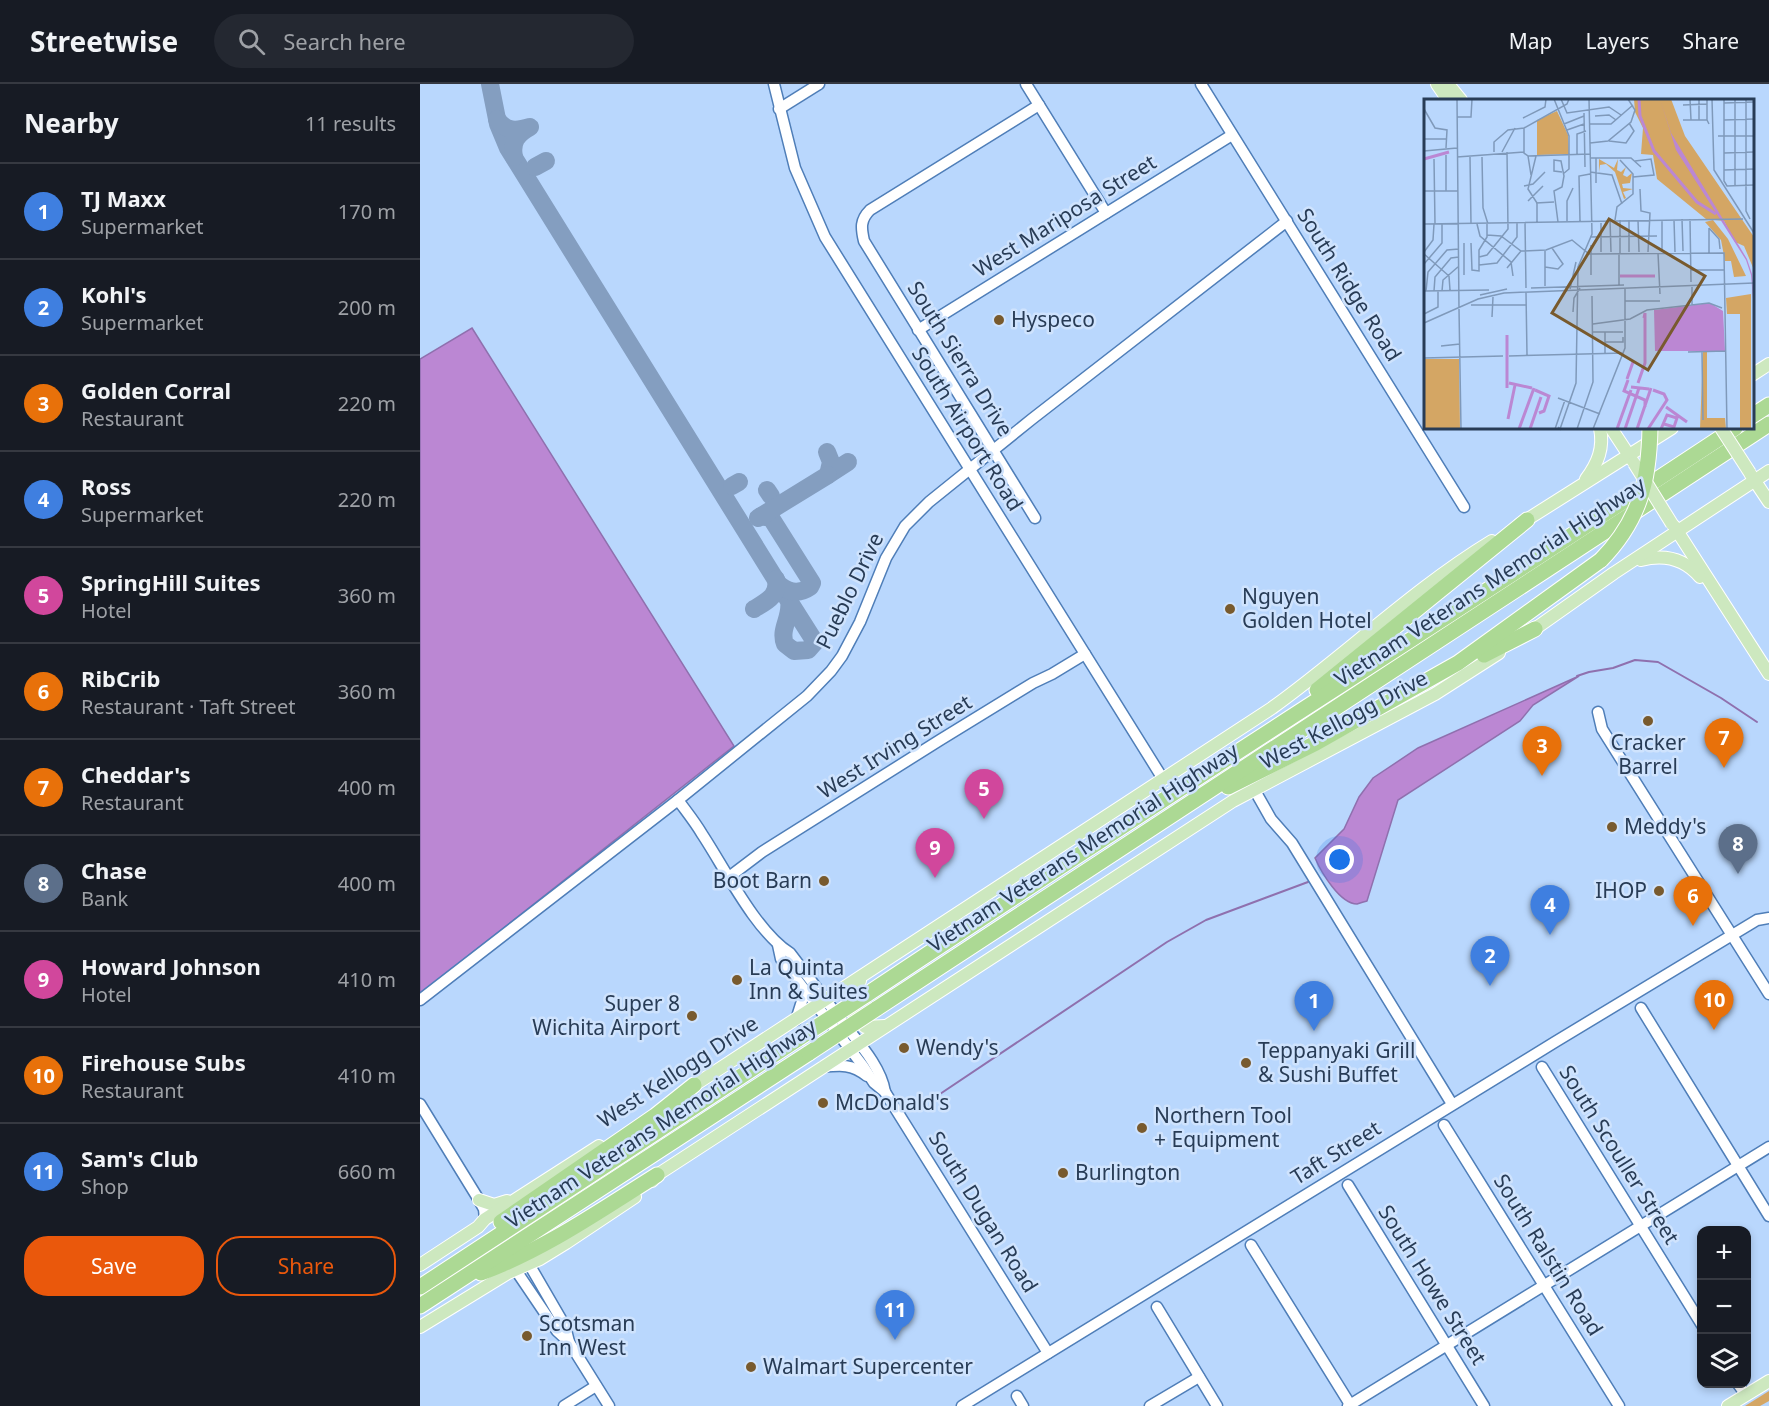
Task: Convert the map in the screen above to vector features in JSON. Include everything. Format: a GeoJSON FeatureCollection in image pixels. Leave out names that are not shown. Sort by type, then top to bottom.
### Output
{"type":"FeatureCollection","features":[{"type":"Feature","properties":{"kind":"highway"},"geometry":{"type":"LineString","coordinates":[[1754,415],[1769,405]]}},
{"type":"Feature","properties":{"kind":"highway","name":"Vietnam Veterans Memorial Highway"},"geometry":{"type":"LineString","coordinates":[[420,1306],[1769,424]]}},
{"type":"Feature","properties":{"kind":"highway"},"geometry":{"type":"LineString","coordinates":[[1414,689],[1458,663],[1601,560],[1620,537],[1641,498],[1648,466],[1650,429]]}},
{"type":"Feature","properties":{"kind":"highway","name":"Vietnam Veterans Memorial Highway"},"geometry":{"type":"LineString","coordinates":[[420,1287],[1033,884],[1733,429]]}},
{"type":"Feature","properties":{"kind":"highway"},"geometry":{"type":"LineString","coordinates":[[1266,734],[1527,520]]}},
{"type":"Feature","properties":{"kind":"highway"},"geometry":{"type":"LineString","coordinates":[[1144,832],[1414,689],[1535,628]]}},
{"type":"Feature","properties":{"kind":"highway"},"geometry":{"type":"LineString","coordinates":[[456,1263],[464,1249],[564,1177],[655,1116],[694,1085]]}},
{"type":"Feature","properties":{"kind":"highway"},"geometry":{"type":"LineString","coordinates":[[456,1283],[500,1266],[576,1225],[657,1175]]}},
{"type":"Feature","properties":{"kind":"main road"},"geometry":{"type":"LineString","coordinates":[[1437,84],[1447,99]]}},
{"type":"Feature","properties":{"kind":"main road"},"geometry":{"type":"LineString","coordinates":[[1448,84],[1460,99]]}},
{"type":"Feature","properties":{"kind":"main road"},"geometry":{"type":"LineString","coordinates":[[1754,373],[1769,364]]}},
{"type":"Feature","properties":{"kind":"main road"},"geometry":{"type":"LineString","coordinates":[[1579,487],[1597,465],[1602,438],[1600,429]]}},
{"type":"Feature","properties":{"kind":"main road"},"geometry":{"type":"LineString","coordinates":[[1612,429],[1769,674]]}},
{"type":"Feature","properties":{"kind":"main road","name":"West Kellogg Drive"},"geometry":{"type":"LineString","coordinates":[[420,1265],[478,1227],[485,1219],[847,987],[1272,708],[1313,678],[1440,575],[1579,487],[1632,459],[1671,429]]}},
{"type":"Feature","properties":{"kind":"main road"},"geometry":{"type":"LineString","coordinates":[[1722,429],[1769,502]]}},
{"type":"Feature","properties":{"kind":"main road","name":"West Kellogg Drive"},"geometry":{"type":"LineString","coordinates":[[420,1327],[514,1269],[529,1264],[566,1243],[643,1192],[657,1175],[1176,836],[1254,789],[1436,694],[1628,564],[1675,528],[1752,477],[1769,471]]}},
{"type":"Feature","properties":{"kind":"main road"},"geometry":{"type":"LineString","coordinates":[[1628,564],[1653,557],[1678,559],[1699,574],[1714,597],[1728,609]]}},
{"type":"Feature","properties":{"kind":"main road"},"geometry":{"type":"LineString","coordinates":[[864,975],[849,999],[852,1015],[865,1027],[882,1028]]}},
{"type":"Feature","properties":{"kind":"main road"},"geometry":{"type":"LineString","coordinates":[[782,1029],[798,1024],[807,1025],[820,1032],[826,1040],[829,1050],[827,1058],[804,1080]]}},
{"type":"Feature","properties":{"kind":"main road"},"geometry":{"type":"LineString","coordinates":[[479,1200],[490,1205],[499,1204],[530,1190]]}},
{"type":"Feature","properties":{"kind":"main road"},"geometry":{"type":"LineString","coordinates":[[1728,1406],[1769,1381]]}},
{"type":"Feature","properties":{"kind":"street","name":"South Airport Road"},"geometry":{"type":"LineString","coordinates":[[774,84],[795,168],[825,237],[1163,779]]}},
{"type":"Feature","properties":{"kind":"street"},"geometry":{"type":"LineString","coordinates":[[779,109],[819,84]]}},
{"type":"Feature","properties":{"kind":"street"},"geometry":{"type":"LineString","coordinates":[[1026,84],[1106,213]]}},
{"type":"Feature","properties":{"kind":"street","name":"South Ridge Road"},"geometry":{"type":"LineString","coordinates":[[1201,84],[1464,507]]}},
{"type":"Feature","properties":{"kind":"street","name":"South Sierra Drive"},"geometry":{"type":"LineString","coordinates":[[1035,518],[864,241],[861,229],[863,218],[879,205],[1039,105]]}},
{"type":"Feature","properties":{"kind":"street","name":"West Mariposa Street"},"geometry":{"type":"LineString","coordinates":[[918,330],[1232,135]]}},
{"type":"Feature","properties":{"kind":"street","name":"Pueblo Drive"},"geometry":{"type":"LineString","coordinates":[[420,1000],[678,800],[807,696],[831,671],[851,640],[886,558],[905,526],[929,502],[1287,221]]}},
{"type":"Feature","properties":{"kind":"street","name":"West Irving Street"},"geometry":{"type":"LineString","coordinates":[[729,877],[762,852],[940,740],[1085,654]]}},
{"type":"Feature","properties":{"kind":"street"},"geometry":{"type":"LineString","coordinates":[[1598,712],[1602,729],[1769,994]]}},
{"type":"Feature","properties":{"kind":"street"},"geometry":{"type":"LineString","coordinates":[[1254,789],[1271,819],[1292,843],[1452,1104]]}},
{"type":"Feature","properties":{"kind":"street","name":"South Dugan Road"},"geometry":{"type":"LineString","coordinates":[[678,800],[778,945],[790,953],[808,978],[821,1003]]}},
{"type":"Feature","properties":{"kind":"street","name":"Taft Street"},"geometry":{"type":"LineString","coordinates":[[962,1406],[1452,1104],[1757,920],[1769,918]]}},
{"type":"Feature","properties":{"kind":"street","name":"South Dugan Road"},"geometry":{"type":"LineString","coordinates":[[778,945],[781,959],[794,976],[821,1003],[876,1077],[884,1083],[885,1092],[1048,1353]]}},
{"type":"Feature","properties":{"kind":"street"},"geometry":{"type":"LineString","coordinates":[[794,976],[802,1001],[796,1020]]}},
{"type":"Feature","properties":{"kind":"street"},"geometry":{"type":"LineString","coordinates":[[808,978],[825,988],[847,987]]}},
{"type":"Feature","properties":{"kind":"street"},"geometry":{"type":"LineString","coordinates":[[1641,1008],[1769,1216]]}},
{"type":"Feature","properties":{"kind":"street"},"geometry":{"type":"LineString","coordinates":[[876,1077],[871,1047],[882,1028]]}},
{"type":"Feature","properties":{"kind":"street"},"geometry":{"type":"LineString","coordinates":[[823,1067],[846,1064],[876,1077]]}},
{"type":"Feature","properties":{"kind":"street","name":"South Scouller Street"},"geometry":{"type":"LineString","coordinates":[[1542,1067],[1697,1319]]}},
{"type":"Feature","properties":{"kind":"street"},"geometry":{"type":"LineString","coordinates":[[420,1104],[479,1200],[484,1209],[485,1219]]}},
{"type":"Feature","properties":{"kind":"street","name":"South Ralstin Road"},"geometry":{"type":"LineString","coordinates":[[1444,1125],[1619,1406]]}},
{"type":"Feature","properties":{"kind":"street"},"geometry":{"type":"LineString","coordinates":[[1251,1245],[1350,1406],[1769,1147]]}},
{"type":"Feature","properties":{"kind":"street","name":"South Howe Street"},"geometry":{"type":"LineString","coordinates":[[1348,1185],[1484,1406]]}},
{"type":"Feature","properties":{"kind":"street"},"geometry":{"type":"LineString","coordinates":[[529,1264],[565,1326],[569,1342]]}},
{"type":"Feature","properties":{"kind":"street"},"geometry":{"type":"LineString","coordinates":[[514,1269],[557,1331],[569,1342],[609,1406]]}},
{"type":"Feature","properties":{"kind":"street"},"geometry":{"type":"LineString","coordinates":[[1157,1307],[1217,1406]]}},
{"type":"Feature","properties":{"kind":"street"},"geometry":{"type":"LineString","coordinates":[[1150,1406],[1199,1377]]}},
{"type":"Feature","properties":{"kind":"street"},"geometry":{"type":"LineString","coordinates":[[564,1406],[596,1386]]}},
{"type":"Feature","properties":{"kind":"street"},"geometry":{"type":"LineString","coordinates":[[1741,1388],[1746,1395]]}},
{"type":"Feature","properties":{"kind":"shaded area"},"geometry":{"type":"Polygon","coordinates":[[[472,328],[734,746],[420,994],[420,359],[472,328]]]}},
{"type":"Feature","properties":{"kind":"shaded area"},"geometry":{"type":"Polygon","coordinates":[[[1579,676],[1533,705],[1520,721],[1398,800],[1367,901],[1351,903],[1344,899],[1326,879],[1315,858],[1344,829],[1359,797],[1373,778],[1418,748],[1579,676]]]}},
{"type":"Feature","properties":{"kind":"shaded area"},"geometry":{"type":"Polygon","coordinates":[[[1769,1391],[1769,1401],[1760,1406],[1745,1406],[1769,1391]]]}},
{"type":"Feature","properties":{"kind":"waterway"},"geometry":{"type":"LineString","coordinates":[[1577,676],[1613,668],[1635,660],[1658,662],[1721,698],[1757,722]]}},
{"type":"Feature","properties":{"kind":"waterway"},"geometry":{"type":"LineString","coordinates":[[937,1096],[1167,942],[1206,920],[1308,882]]}},
{"type":"Feature","properties":{"kind":"taxiway"},"geometry":{"type":"LineString","coordinates":[[490,84],[498,124],[508,148],[789,601],[784,633],[785,644],[794,651],[808,650],[815,642],[789,601]]}},
{"type":"Feature","properties":{"kind":"taxiway"},"geometry":{"type":"LineString","coordinates":[[497,119],[504,126],[512,129],[530,127],[516,139],[513,147],[514,157]]}},
{"type":"Feature","properties":{"kind":"taxiway"},"geometry":{"type":"LineString","coordinates":[[535,167],[546,161]]}},
{"type":"Feature","properties":{"kind":"taxiway"},"geometry":{"type":"LineString","coordinates":[[827,452],[831,462],[828,475],[848,462]]}},
{"type":"Feature","properties":{"kind":"taxiway"},"geometry":{"type":"LineString","coordinates":[[758,518],[828,475]]}},
{"type":"Feature","properties":{"kind":"taxiway"},"geometry":{"type":"LineString","coordinates":[[732,486],[739,482]]}},
{"type":"Feature","properties":{"kind":"taxiway"},"geometry":{"type":"LineString","coordinates":[[767,490],[771,496]]}},
{"type":"Feature","properties":{"kind":"taxiway"},"geometry":{"type":"LineString","coordinates":[[761,516],[771,518],[812,583],[810,587],[799,592],[781,586]]}},
{"type":"Feature","properties":{"kind":"taxiway"},"geometry":{"type":"LineString","coordinates":[[754,609],[774,594],[776,579]]}},
{"type":"Feature","properties":{"kind":"place","name":"Hyspeco"},"geometry":{"type":"Point","coordinates":[999,320]}},
{"type":"Feature","properties":{"kind":"place","name":"Nguyen Golden Hotel"},"geometry":{"type":"Point","coordinates":[1230,609]}},
{"type":"Feature","properties":{"kind":"place","name":"Cracker Barrel"},"geometry":{"type":"Point","coordinates":[1648,721]}},
{"type":"Feature","properties":{"kind":"place","name":"Cheddar's"},"geometry":{"type":"Point","coordinates":[1724,768]}},
{"type":"Feature","properties":{"kind":"place","name":"Golden Corral"},"geometry":{"type":"Point","coordinates":[1542,776]}},
{"type":"Feature","properties":{"kind":"place","name":"SpringHill Suites"},"geometry":{"type":"Point","coordinates":[984,819]}},
{"type":"Feature","properties":{"kind":"place","name":"Meddy's"},"geometry":{"type":"Point","coordinates":[1612,827]}},
{"type":"Feature","properties":{"kind":"place","name":"Chase"},"geometry":{"type":"Point","coordinates":[1738,874]}},
{"type":"Feature","properties":{"kind":"place","name":"Howard Johnson"},"geometry":{"type":"Point","coordinates":[935,878]}},
{"type":"Feature","properties":{"kind":"place","name":"Boot Barn"},"geometry":{"type":"Point","coordinates":[824,881]}},
{"type":"Feature","properties":{"kind":"place","name":"IHOP"},"geometry":{"type":"Point","coordinates":[1659,891]}},
{"type":"Feature","properties":{"kind":"place","name":"RibCrib"},"geometry":{"type":"Point","coordinates":[1693,926]}},
{"type":"Feature","properties":{"kind":"place","name":"Ross"},"geometry":{"type":"Point","coordinates":[1550,935]}},
{"type":"Feature","properties":{"kind":"place","name":"La Quinta Inn & Suites"},"geometry":{"type":"Point","coordinates":[737,980]}},
{"type":"Feature","properties":{"kind":"place","name":"Kohl's"},"geometry":{"type":"Point","coordinates":[1490,986]}},
{"type":"Feature","properties":{"kind":"place","name":"Super 8 Wichita Airport"},"geometry":{"type":"Point","coordinates":[692,1016]}},
{"type":"Feature","properties":{"kind":"place","name":"Firehouse Subs"},"geometry":{"type":"Point","coordinates":[1714,1030]}},
{"type":"Feature","properties":{"kind":"place","name":"TJ Maxx"},"geometry":{"type":"Point","coordinates":[1314,1031]}},
{"type":"Feature","properties":{"kind":"place","name":"Wendy's"},"geometry":{"type":"Point","coordinates":[904,1048]}},
{"type":"Feature","properties":{"kind":"place","name":"Teppanyaki Grill & Sushi Buffet"},"geometry":{"type":"Point","coordinates":[1246,1063]}},
{"type":"Feature","properties":{"kind":"place","name":"McDonald's"},"geometry":{"type":"Point","coordinates":[823,1103]}},
{"type":"Feature","properties":{"kind":"place","name":"Northern Tool + Equipment"},"geometry":{"type":"Point","coordinates":[1142,1128]}},
{"type":"Feature","properties":{"kind":"place","name":"Burlington"},"geometry":{"type":"Point","coordinates":[1063,1173]}},
{"type":"Feature","properties":{"kind":"place","name":"Scotsman Inn West"},"geometry":{"type":"Point","coordinates":[527,1336]}},
{"type":"Feature","properties":{"kind":"place","name":"Sam's Club"},"geometry":{"type":"Point","coordinates":[895,1340]}},
{"type":"Feature","properties":{"kind":"place","name":"Walmart Supercenter"},"geometry":{"type":"Point","coordinates":[751,1367]}}]}
